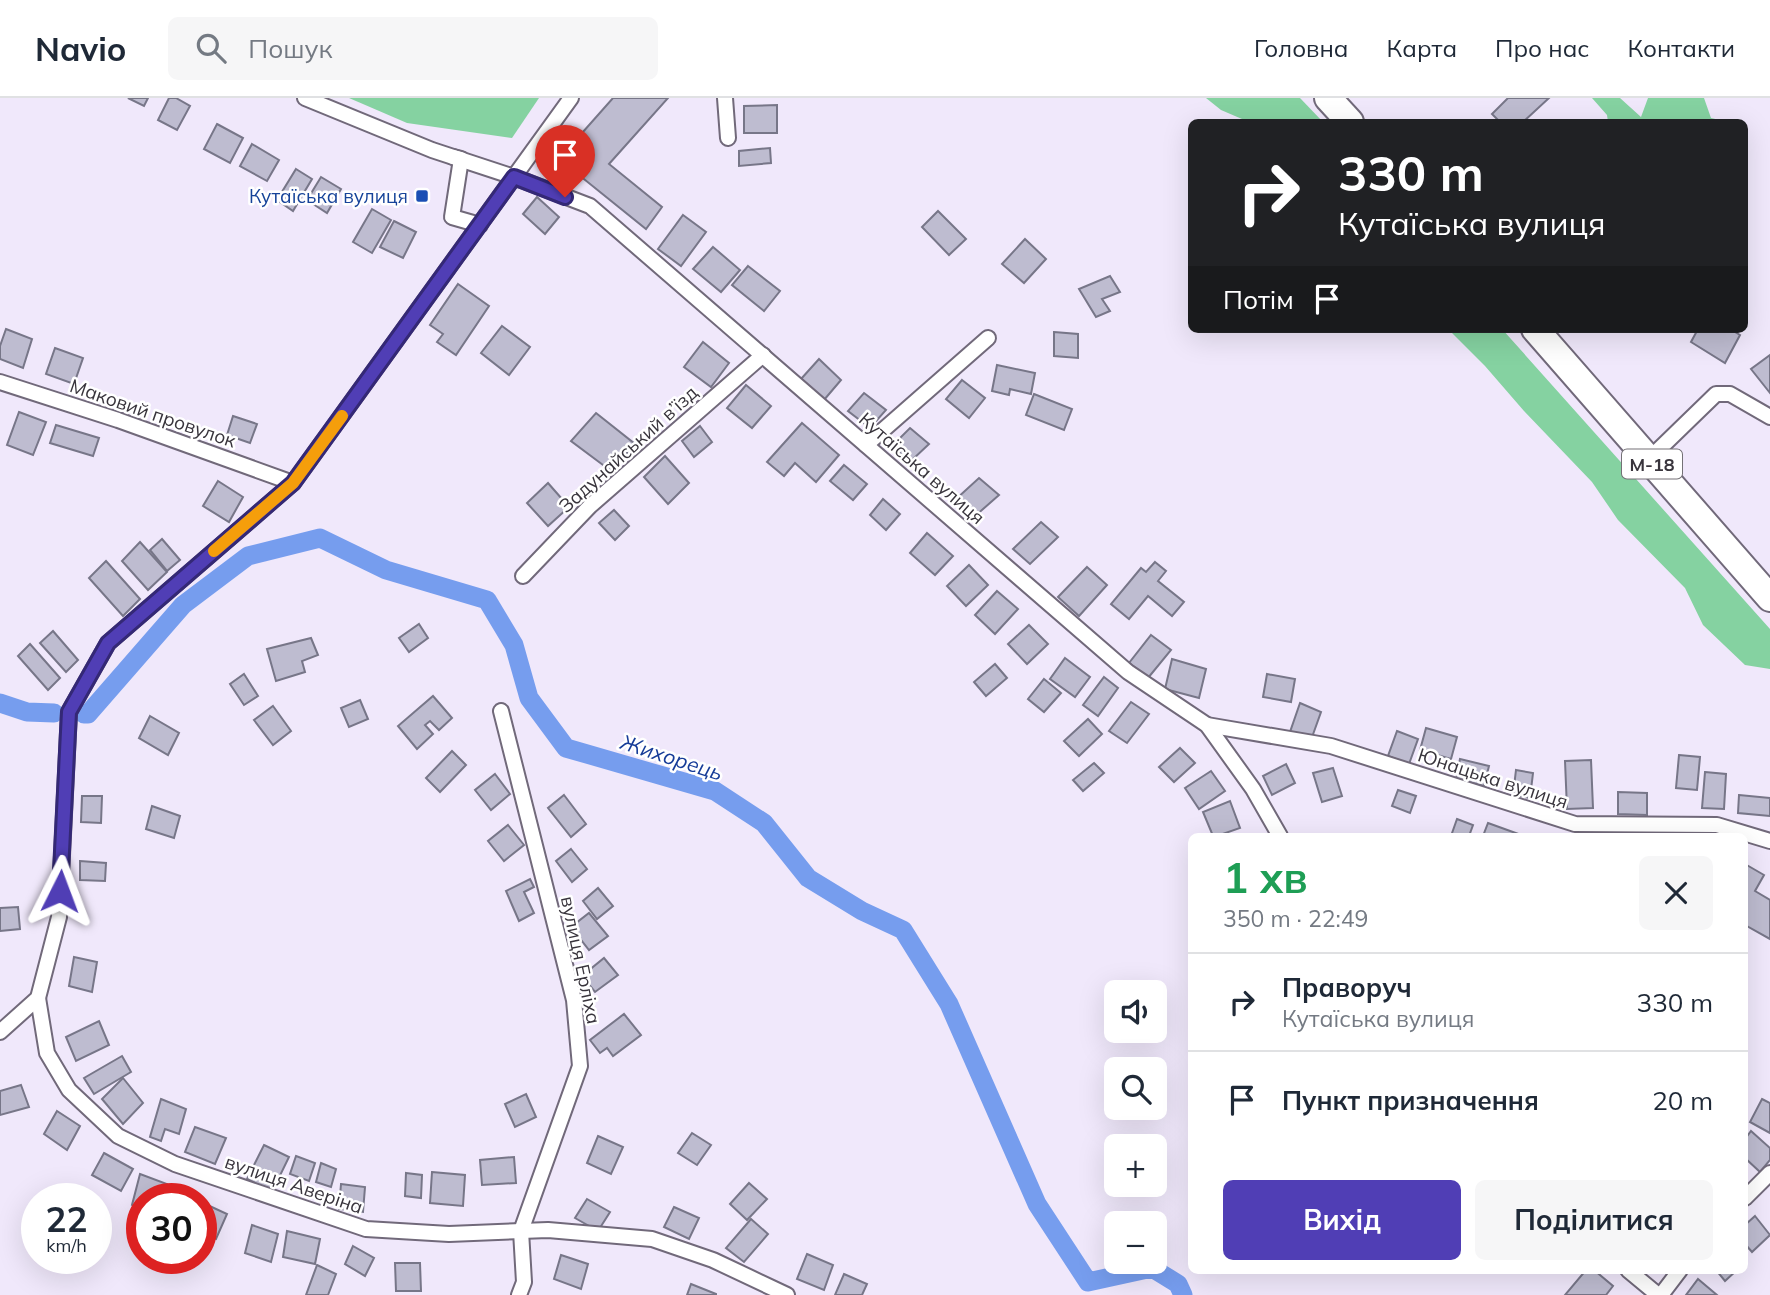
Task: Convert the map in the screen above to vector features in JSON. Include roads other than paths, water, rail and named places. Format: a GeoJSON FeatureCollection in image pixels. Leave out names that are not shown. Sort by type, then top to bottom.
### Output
{"type":"FeatureCollection","features":[{"type":"Feature","properties":{"kind":"highway"},"geometry":{"type":"LineString","coordinates":[[1328,98],[1347,119]]}},
{"type":"Feature","properties":{"kind":"highway","name":"М-18"},"geometry":{"type":"LineString","coordinates":[[1538,333],[1770,598]]}},
{"type":"Feature","properties":{"kind":"street","name":"Кутаїська вулиця"},"geometry":{"type":"LineString","coordinates":[[305,98],[444,154],[590,206],[1128,672],[1207,725],[1253,789],[1278,833]]}},
{"type":"Feature","properties":{"kind":"street"},"geometry":{"type":"LineString","coordinates":[[0,1032],[38,998],[59,917],[69,712],[108,643],[293,483],[571,98]]}},
{"type":"Feature","properties":{"kind":"street"},"geometry":{"type":"LineString","coordinates":[[725,98],[728,138]]}},
{"type":"Feature","properties":{"kind":"street"},"geometry":{"type":"LineString","coordinates":[[444,154],[461,159],[452,217],[480,225]]}},
{"type":"Feature","properties":{"kind":"street"},"geometry":{"type":"LineString","coordinates":[[866,445],[988,338]]}},
{"type":"Feature","properties":{"kind":"street","name":"Задунайський в’їзд"},"geometry":{"type":"LineString","coordinates":[[523,576],[590,506],[763,355]]}},
{"type":"Feature","properties":{"kind":"street","name":"Маковий провулок"},"geometry":{"type":"LineString","coordinates":[[0,382],[118,420],[293,483]]}},
{"type":"Feature","properties":{"kind":"street"},"geometry":{"type":"LineString","coordinates":[[1648,460],[1716,394],[1730,394],[1770,417]]}},
{"type":"Feature","properties":{"kind":"street","name":"вулиця Ерліха"},"geometry":{"type":"LineString","coordinates":[[501,711],[573,1000],[580,1066],[521,1231],[524,1282],[519,1295]]}},
{"type":"Feature","properties":{"kind":"street","name":"Юнацька вулиця"},"geometry":{"type":"LineString","coordinates":[[1207,725],[1331,746],[1575,824],[1717,825],[1744,833]]}},
{"type":"Feature","properties":{"kind":"street","name":"Юнацька вулиця"},"geometry":{"type":"LineString","coordinates":[[1748,834],[1770,841]]}},
{"type":"Feature","properties":{"kind":"street","name":"вулиця Аверіна"},"geometry":{"type":"LineString","coordinates":[[38,998],[47,1053],[69,1090],[118,1136],[175,1164],[366,1229],[449,1234],[548,1230],[652,1240],[713,1260],[788,1295]]}},
{"type":"Feature","properties":{"kind":"street"},"geometry":{"type":"LineString","coordinates":[[1748,1195],[1770,1173]]}},
{"type":"Feature","properties":{"kind":"street"},"geometry":{"type":"LineString","coordinates":[[1633,1274],[1660,1295],[1677,1274]]}},
{"type":"Feature","properties":{"kind":"waterway","name":"Жихорець"},"geometry":{"type":"LineString","coordinates":[[84,714],[88,714],[183,605],[248,556],[320,538],[386,570],[487,600],[514,645],[529,698],[566,748],[715,791],[764,823],[808,878],[862,911],[903,930],[949,1004],[1037,1204],[1088,1282],[1152,1268],[1178,1284],[1183,1295]]}},
{"type":"Feature","properties":{"kind":"waterway","name":"Жихорець"},"geometry":{"type":"LineString","coordinates":[[0,703],[27,712],[54,713]]}},
{"type":"Feature","properties":{"kind":"place","name":"Кутаїська вулиця"},"geometry":{"type":"Point","coordinates":[422,196]}}]}
